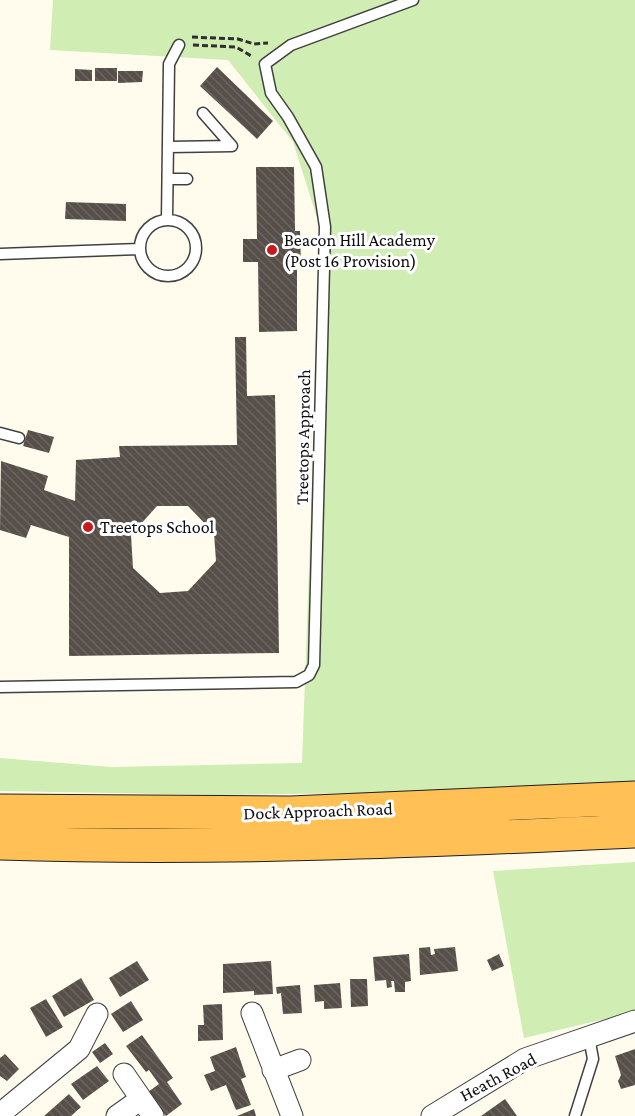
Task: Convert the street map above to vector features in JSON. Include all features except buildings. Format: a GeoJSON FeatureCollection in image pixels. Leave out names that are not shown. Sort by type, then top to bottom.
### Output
{"type":"FeatureCollection","features":[{"type":"Feature","properties":{"kind":"highway","name":"Dock Approach Road"},"geometry":{"type":"LineString","coordinates":[[0,811],[291,813],[635,798]]}},
{"type":"Feature","properties":{"kind":"highway","name":"Dock Approach Road"},"geometry":{"type":"LineString","coordinates":[[0,843],[96,846],[294,844],[635,831]]}},
{"type":"Feature","properties":{"kind":"street"},"geometry":{"type":"LineString","coordinates":[[252,1013],[292,1116]]}},
{"type":"Feature","properties":{"kind":"street"},"geometry":{"type":"LineString","coordinates":[[0,1114],[79,1049],[97,1014]]}},
{"type":"Feature","properties":{"kind":"street","name":"Heath Road"},"geometry":{"type":"LineString","coordinates":[[432,1116],[525,1059],[635,1021]]}},
{"type":"Feature","properties":{"kind":"street"},"geometry":{"type":"LineString","coordinates":[[273,1070],[300,1060]]}},
{"type":"Feature","properties":{"kind":"street"},"geometry":{"type":"LineString","coordinates":[[117,1116],[147,1107],[124,1074]]}},
{"type":"Feature","properties":{"kind":"lane"},"geometry":{"type":"LineString","coordinates":[[265,64],[291,45],[413,0]]}},
{"type":"Feature","properties":{"kind":"lane"},"geometry":{"type":"LineString","coordinates":[[167,219],[170,64],[183,41]]}},
{"type":"Feature","properties":{"kind":"lane","name":"Treetops Approach"},"geometry":{"type":"LineString","coordinates":[[0,687],[296,682],[309,675],[314,665],[325,227],[316,167],[288,117],[271,93],[265,64]]}},
{"type":"Feature","properties":{"kind":"lane"},"geometry":{"type":"LineString","coordinates":[[169,147],[232,146],[203,113]]}},
{"type":"Feature","properties":{"kind":"lane"},"geometry":{"type":"LineString","coordinates":[[168,179],[187,179]]}},
{"type":"Feature","properties":{"kind":"lane"},"geometry":{"type":"LineString","coordinates":[[167,219],[185,225],[195,240],[196,249],[191,269],[165,278],[147,267],[139,249],[144,232],[158,221],[167,219]]}},
{"type":"Feature","properties":{"kind":"lane"},"geometry":{"type":"LineString","coordinates":[[0,254],[139,249]]}},
{"type":"Feature","properties":{"kind":"lane"},"geometry":{"type":"LineString","coordinates":[[0,433],[19,438]]}},
{"type":"Feature","properties":{"kind":"lane"},"geometry":{"type":"LineString","coordinates":[[575,1116],[593,1059],[589,1037]]}},
{"type":"Feature","properties":{"kind":"path"},"geometry":{"type":"LineString","coordinates":[[183,41],[238,39],[254,44],[277,42]]}},
{"type":"Feature","properties":{"kind":"path"},"geometry":{"type":"LineString","coordinates":[[183,41],[236,47],[265,64]]}},
{"type":"Feature","properties":{"kind":"green space"},"geometry":{"type":"Polygon","coordinates":[[[53,0],[635,0],[635,783],[442,792],[219,795],[0,791],[0,758],[111,767],[302,763],[321,230],[293,142],[228,60],[50,50],[53,0]]]}},
{"type":"Feature","properties":{"kind":"green space"},"geometry":{"type":"Polygon","coordinates":[[[635,862],[635,1012],[524,1038],[493,871],[635,862]]]}},
{"type":"Feature","properties":{"kind":"place","name":"Beacon Hill Academy (Post 16 Provision)"},"geometry":{"type":"Point","coordinates":[272,250]}},
{"type":"Feature","properties":{"kind":"place","name":"Treetops School"},"geometry":{"type":"Point","coordinates":[88,527]}}]}
